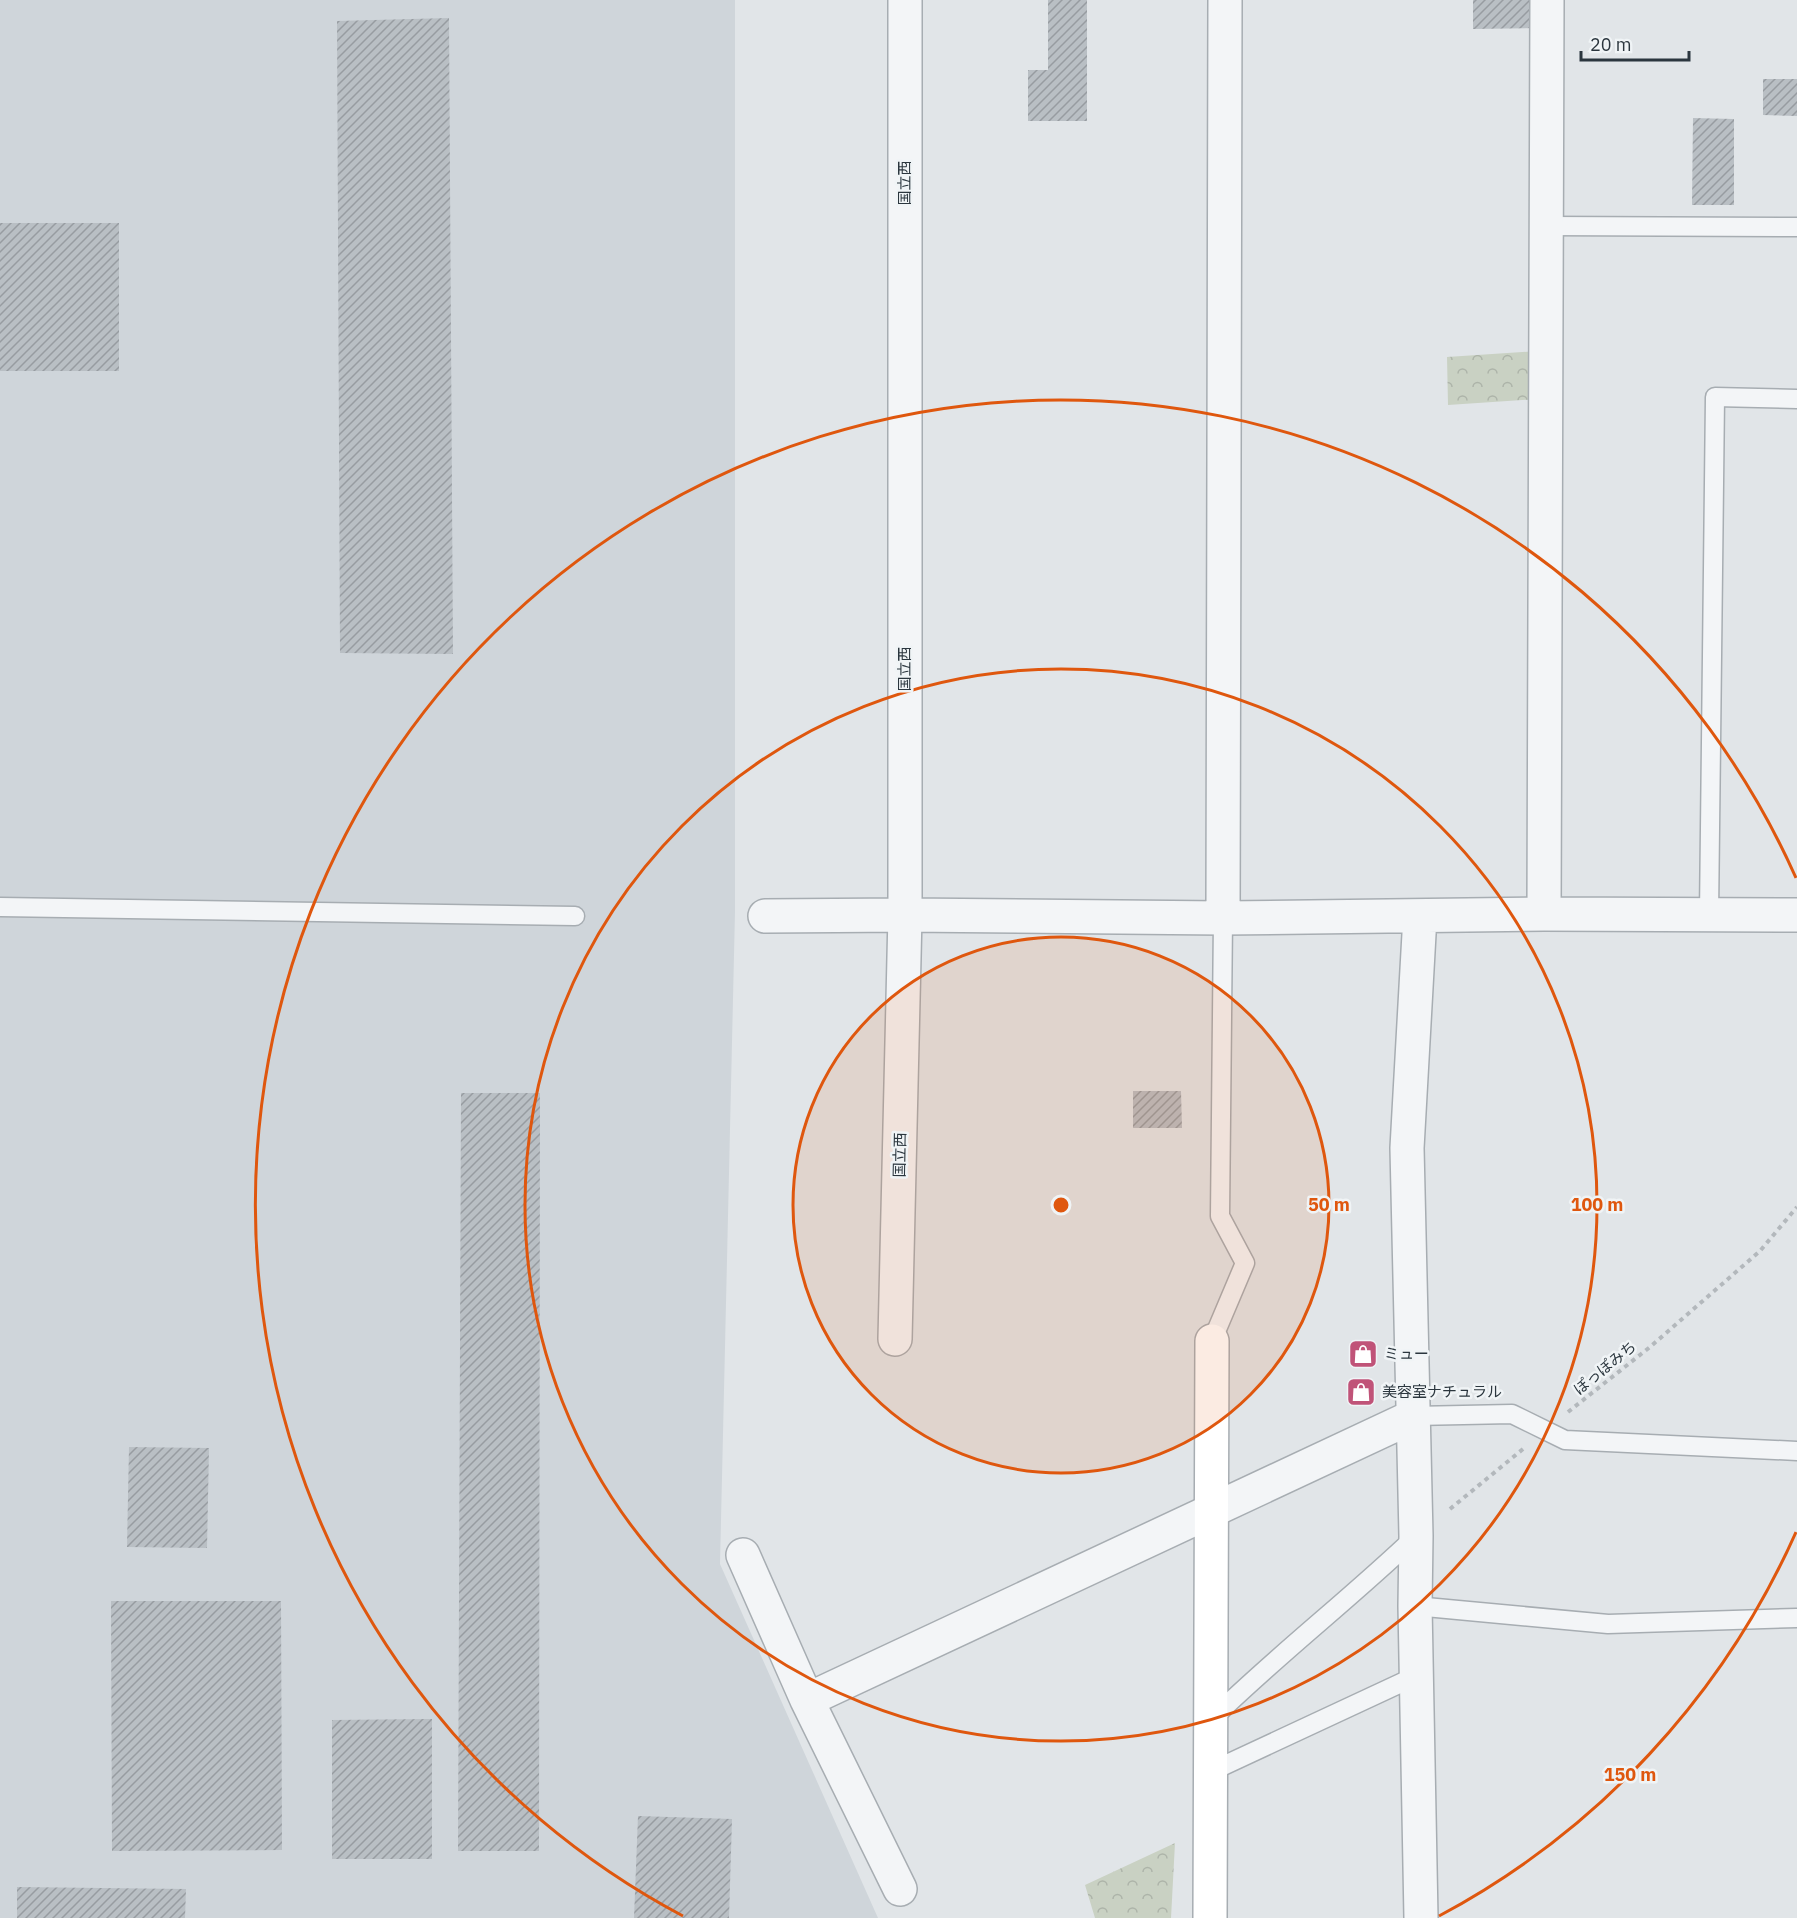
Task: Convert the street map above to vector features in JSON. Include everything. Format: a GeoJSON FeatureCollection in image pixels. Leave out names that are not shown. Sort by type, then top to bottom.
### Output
{"type":"FeatureCollection","features":[{"type":"Feature","properties":{"kind":"street","name":"国立西"},"geometry":{"type":"LineString","coordinates":[[895,1339],[906,915],[905,0]]}},
{"type":"Feature","properties":{"kind":"street"},"geometry":{"type":"LineString","coordinates":[[1223,918],[1225,0]]}},
{"type":"Feature","properties":{"kind":"street"},"geometry":{"type":"LineString","coordinates":[[1544,914],[1547,0]]}},
{"type":"Feature","properties":{"kind":"street"},"geometry":{"type":"LineString","coordinates":[[765,916],[1223,918],[1544,914],[1797,915]]}},
{"type":"Feature","properties":{"kind":"street"},"geometry":{"type":"LineString","coordinates":[[1420,916],[1407,1148],[1414,1416],[1421,1918]]}},
{"type":"Feature","properties":{"kind":"street"},"geometry":{"type":"LineString","coordinates":[[1210,1918],[1212,1341]]}},
{"type":"Feature","properties":{"kind":"street"},"geometry":{"type":"LineString","coordinates":[[807,1700],[1414,1416]]}},
{"type":"Feature","properties":{"kind":"street"},"geometry":{"type":"LineString","coordinates":[[743,1555],[807,1700],[900,1889]]}},
{"type":"Feature","properties":{"kind":"lane"},"geometry":{"type":"LineString","coordinates":[[1546,226],[1797,227]]}},
{"type":"Feature","properties":{"kind":"lane"},"geometry":{"type":"LineString","coordinates":[[1709,915],[1714,397],[1797,399]]}},
{"type":"Feature","properties":{"kind":"lane"},"geometry":{"type":"LineString","coordinates":[[0,907],[575,916]]}},
{"type":"Feature","properties":{"kind":"lane"},"geometry":{"type":"LineString","coordinates":[[1212,1341],[1245,1263],[1220,1216],[1223,918]]}},
{"type":"Feature","properties":{"kind":"lane"},"geometry":{"type":"LineString","coordinates":[[1414,1416],[1512,1414],[1564,1440],[1797,1451]]}},
{"type":"Feature","properties":{"kind":"lane"},"geometry":{"type":"LineString","coordinates":[[1210,1721],[1245,1686],[1379,1571],[1416,1536]]}},
{"type":"Feature","properties":{"kind":"lane"},"geometry":{"type":"LineString","coordinates":[[1415,1606],[1608,1624],[1797,1618]]}},
{"type":"Feature","properties":{"kind":"lane"},"geometry":{"type":"LineString","coordinates":[[1210,1772],[1416,1676]]}},
{"type":"Feature","properties":{"kind":"path","name":"ぽっぽみち"},"geometry":{"type":"LineString","coordinates":[[1416,1536],[1650,1347],[1760,1251],[1797,1207]]}},
{"type":"Feature","properties":{"kind":"shaded area"},"geometry":{"type":"Polygon","coordinates":[[[0,0],[735,0],[735,912],[720,1564],[878,1918],[0,1918],[0,0]]]}},
{"type":"Feature","properties":{"kind":"green space"},"geometry":{"type":"Polygon","coordinates":[[[1538,351],[1539,399],[1448,405],[1447,357],[1538,351]]]}},
{"type":"Feature","properties":{"kind":"green space"},"geometry":{"type":"Polygon","coordinates":[[[1175,1843],[1171,1918],[1095,1918],[1085,1885],[1175,1843]]]}},
{"type":"Feature","properties":{"kind":"building"},"geometry":{"type":"Polygon","coordinates":[[[1048,0],[1087,0],[1087,121],[1028,121],[1028,70],[1048,70],[1048,0]]]}},
{"type":"Feature","properties":{"kind":"building"},"geometry":{"type":"Polygon","coordinates":[[[1473,0],[1535,0],[1535,28],[1473,29],[1473,0]]]}},
{"type":"Feature","properties":{"kind":"building"},"geometry":{"type":"Polygon","coordinates":[[[449,18],[453,654],[340,653],[337,21],[449,18]]]}},
{"type":"Feature","properties":{"kind":"building"},"geometry":{"type":"Polygon","coordinates":[[[1763,79],[1797,79],[1797,116],[1763,115],[1763,79]]]}},
{"type":"Feature","properties":{"kind":"building"},"geometry":{"type":"Polygon","coordinates":[[[1693,118],[1734,119],[1734,205],[1692,205],[1693,118]]]}},
{"type":"Feature","properties":{"kind":"building"},"geometry":{"type":"Polygon","coordinates":[[[0,223],[119,223],[119,371],[0,371],[0,223]]]}},
{"type":"Feature","properties":{"kind":"building"},"geometry":{"type":"Polygon","coordinates":[[[1133,1091],[1181,1091],[1182,1128],[1133,1128],[1133,1091]]]}},
{"type":"Feature","properties":{"kind":"building"},"geometry":{"type":"Polygon","coordinates":[[[461,1093],[540,1093],[539,1851],[458,1851],[461,1093]]]}},
{"type":"Feature","properties":{"kind":"building"},"geometry":{"type":"Polygon","coordinates":[[[129,1447],[209,1448],[207,1548],[127,1547],[129,1447]]]}},
{"type":"Feature","properties":{"kind":"building"},"geometry":{"type":"Polygon","coordinates":[[[111,1601],[281,1601],[282,1850],[112,1851],[111,1601]]]}},
{"type":"Feature","properties":{"kind":"building"},"geometry":{"type":"Polygon","coordinates":[[[432,1719],[432,1859],[332,1859],[332,1720],[432,1719]]]}},
{"type":"Feature","properties":{"kind":"building"},"geometry":{"type":"Polygon","coordinates":[[[638,1816],[732,1819],[729,1918],[634,1918],[638,1816]]]}},
{"type":"Feature","properties":{"kind":"building"},"geometry":{"type":"Polygon","coordinates":[[[17,1887],[186,1889],[185,1918],[17,1918],[17,1887]]]}},
{"type":"Feature","properties":{"kind":"place","name":"ミュー"},"geometry":{"type":"Point","coordinates":[1363,1354]}},
{"type":"Feature","properties":{"kind":"place","name":"美容室ナチュラル"},"geometry":{"type":"Point","coordinates":[1361,1392]}}]}
